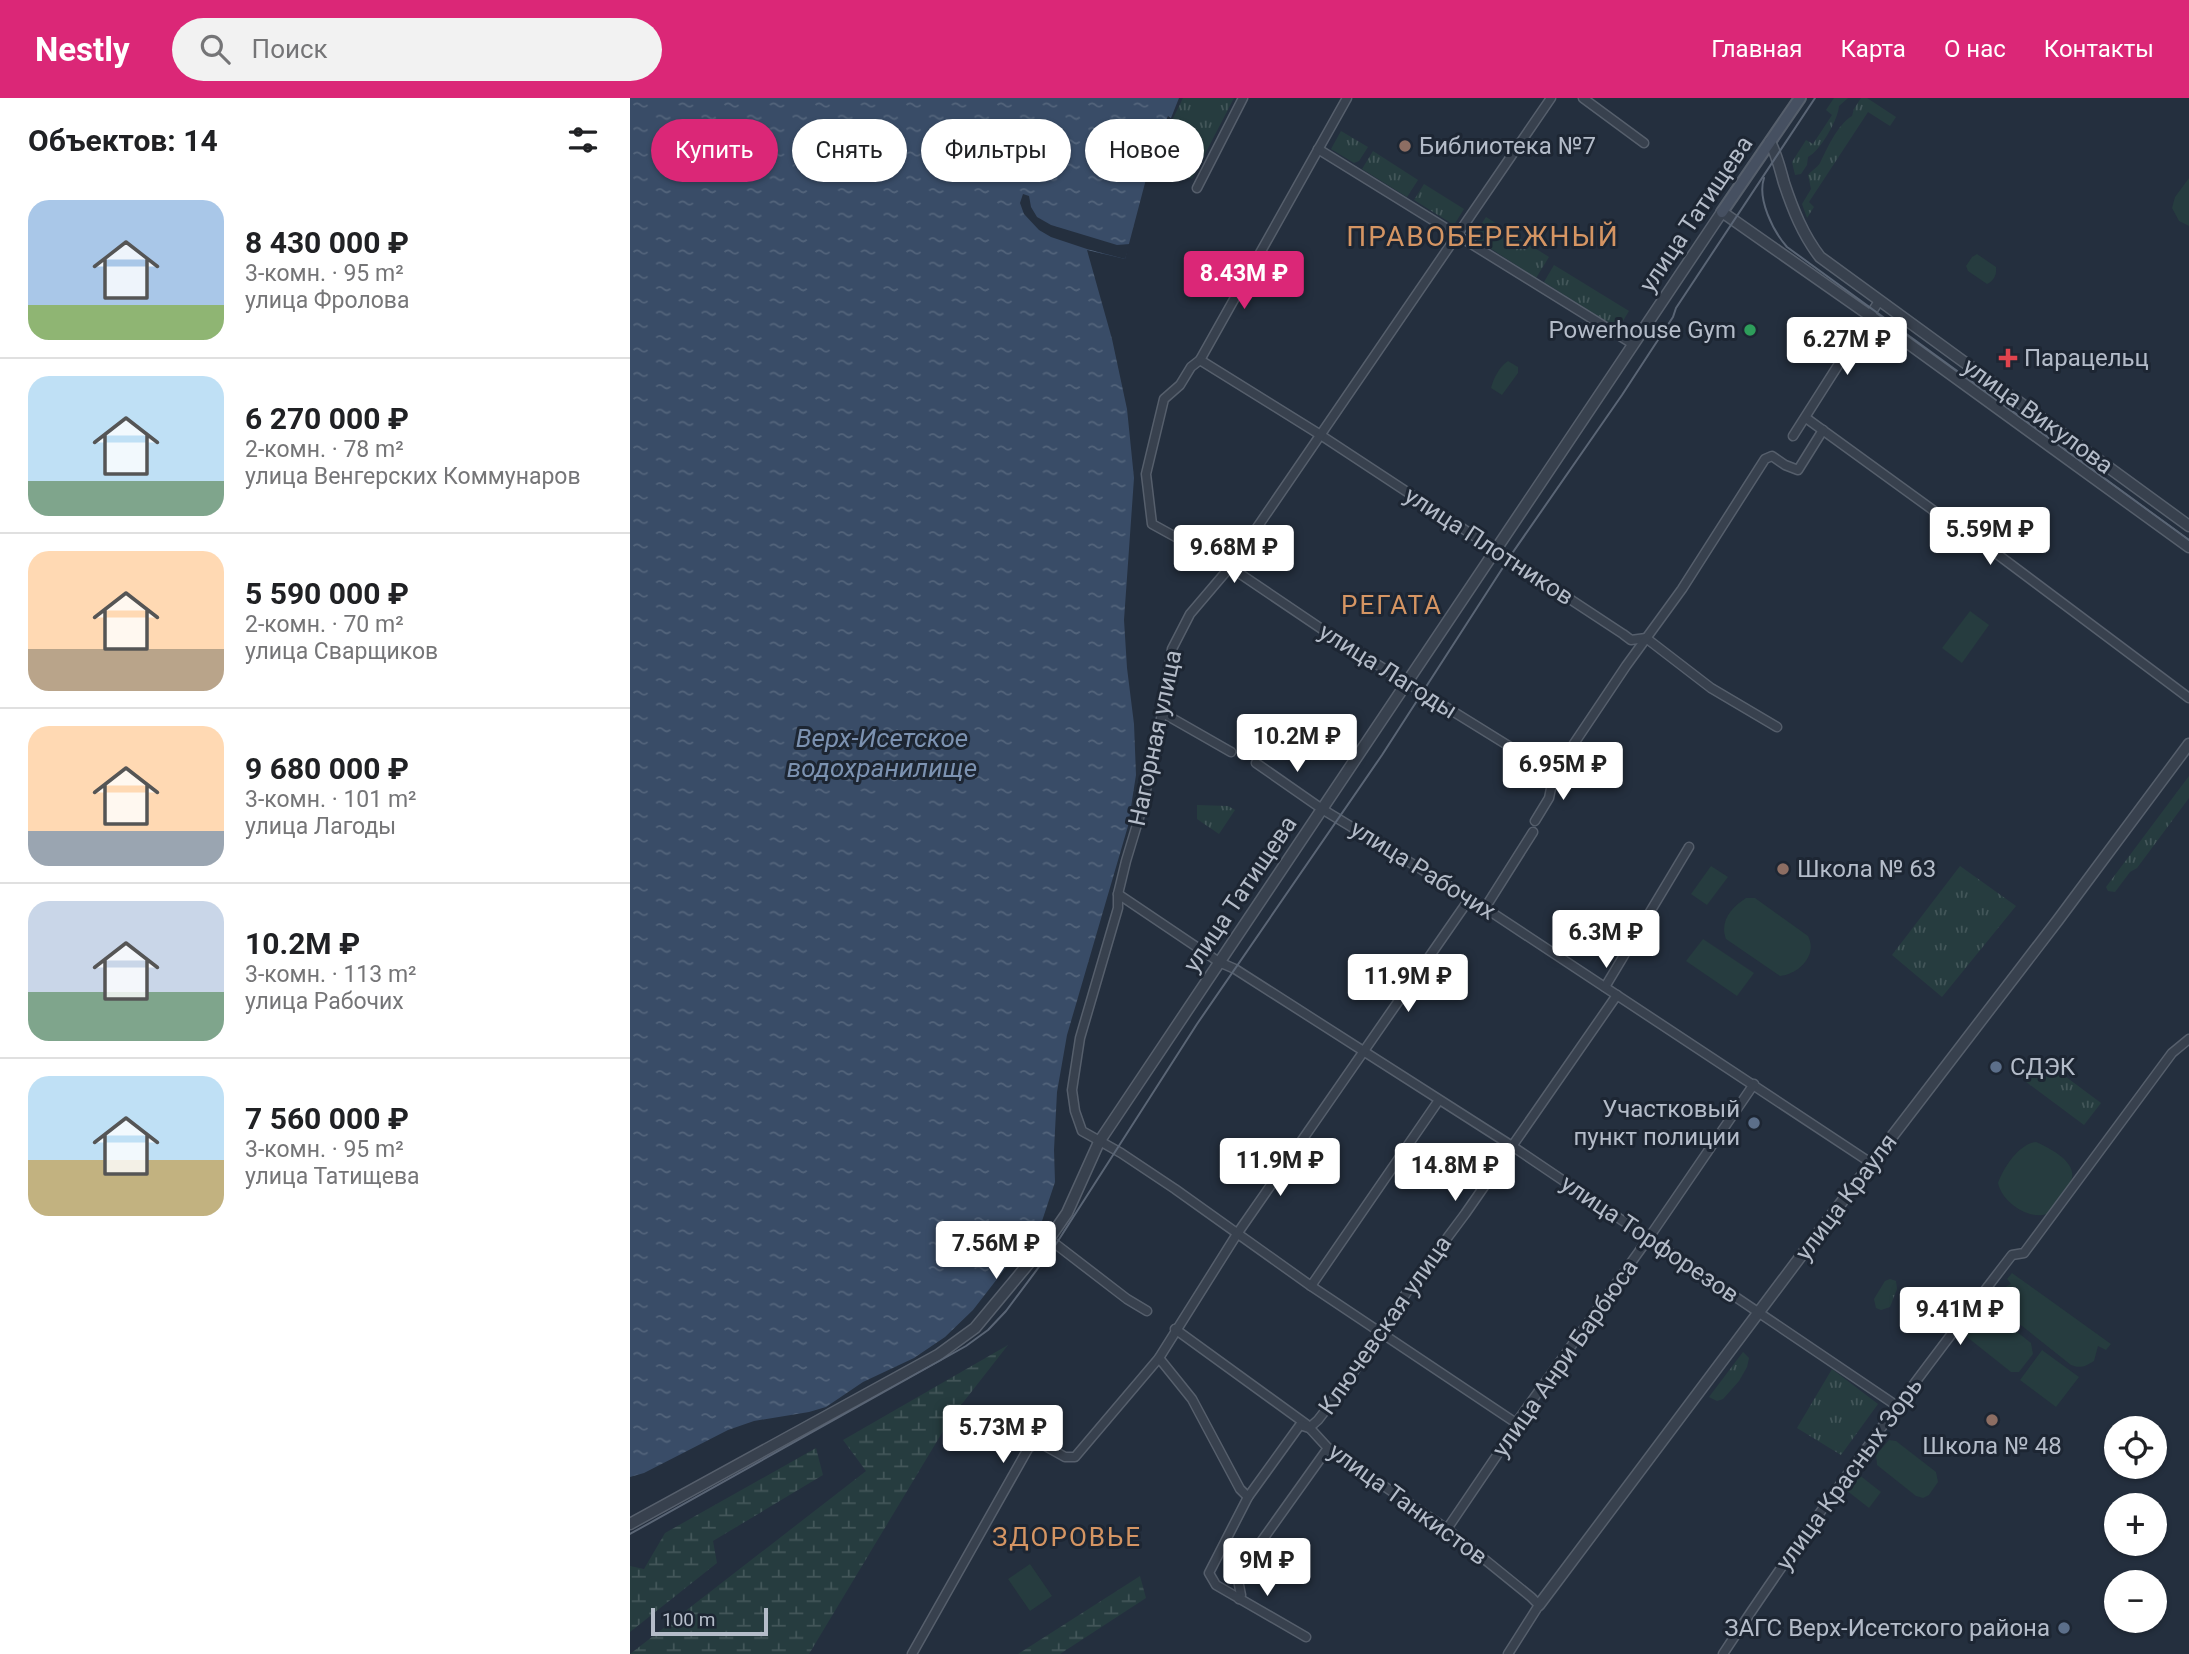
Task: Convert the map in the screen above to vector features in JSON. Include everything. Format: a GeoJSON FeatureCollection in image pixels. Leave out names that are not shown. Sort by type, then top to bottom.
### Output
{"type":"FeatureCollection","features":[{"type":"Feature","properties":{"kind":"main road","name":"улица Татищева"},"geometry":{"type":"LineString","coordinates":[[1722,212],[1800,98]]}},
{"type":"Feature","properties":{"kind":"street"},"geometry":{"type":"LineString","coordinates":[[1197,188],[1243,98]]}},
{"type":"Feature","properties":{"kind":"street"},"geometry":{"type":"LineString","coordinates":[[1200,360],[1347,98]]}},
{"type":"Feature","properties":{"kind":"street","name":"Нагорная улица"},"geometry":{"type":"LineString","coordinates":[[1098,1142],[1082,1131],[1072,1090],[1080,1038],[1118,908],[1118,894],[1142,808],[1158,737],[1172,649],[1190,614],[1230,567],[1551,98]]}},
{"type":"Feature","properties":{"kind":"street"},"geometry":{"type":"LineString","coordinates":[[1583,98],[1644,143]]}},
{"type":"Feature","properties":{"kind":"street","name":"улица Викулова"},"geometry":{"type":"LineString","coordinates":[[1770,142],[1805,237],[1825,262],[2189,526]]}},
{"type":"Feature","properties":{"kind":"street"},"geometry":{"type":"LineString","coordinates":[[1318,149],[1633,344]]}},
{"type":"Feature","properties":{"kind":"street","name":"улица Викулова"},"geometry":{"type":"LineString","coordinates":[[1722,212],[1870,315],[2189,547]]}},
{"type":"Feature","properties":{"kind":"street","name":"улица Татищева"},"geometry":{"type":"LineString","coordinates":[[630,1524],[938,1355],[975,1328],[1049,1239],[1072,1203],[1098,1142],[1722,212]]}},
{"type":"Feature","properties":{"kind":"street"},"geometry":{"type":"LineString","coordinates":[[1793,436],[1879,301]]}},
{"type":"Feature","properties":{"kind":"street","name":"улица Плотников"},"geometry":{"type":"LineString","coordinates":[[1200,360],[1319,434],[1631,640],[1646,638],[1712,688],[1777,727]]}},
{"type":"Feature","properties":{"kind":"street","name":"улица Лагоды"},"geometry":{"type":"LineString","coordinates":[[1200,360],[1191,367],[1180,385],[1164,399],[1146,474],[1152,524],[1230,567],[1406,683],[1554,774]]}},
{"type":"Feature","properties":{"kind":"street"},"geometry":{"type":"LineString","coordinates":[[1806,418],[1984,545],[2189,698]]}},
{"type":"Feature","properties":{"kind":"street"},"geometry":{"type":"LineString","coordinates":[[1535,821],[1549,798],[1554,774],[1682,589],[1765,459],[1772,456],[1785,466],[1798,470],[1823,430]]}},
{"type":"Feature","properties":{"kind":"street"},"geometry":{"type":"LineString","coordinates":[[1161,712],[1231,752]]}},
{"type":"Feature","properties":{"kind":"street","name":"улица Крауля"},"geometry":{"type":"LineString","coordinates":[[1508,1654],[1539,1605],[2189,744]]}},
{"type":"Feature","properties":{"kind":"street","name":"улица Рабочих"},"geometry":{"type":"LineString","coordinates":[[1255,763],[1322,809],[1470,898],[1871,1163]]}},
{"type":"Feature","properties":{"kind":"street"},"geometry":{"type":"LineString","coordinates":[[1485,908],[1533,832]]}},
{"type":"Feature","properties":{"kind":"street"},"geometry":{"type":"LineString","coordinates":[[1605,987],[1689,847]]}},
{"type":"Feature","properties":{"kind":"street","name":"улица Торфорезов"},"geometry":{"type":"LineString","coordinates":[[1118,894],[1219,962],[1512,1146],[1898,1406]]}},
{"type":"Feature","properties":{"kind":"street"},"geometry":{"type":"LineString","coordinates":[[912,1654],[1029,1447],[1040,1443],[1065,1457],[1075,1457],[1159,1358],[1237,1234],[1470,898]]}},
{"type":"Feature","properties":{"kind":"street","name":"Ключевская улица"},"geometry":{"type":"LineString","coordinates":[[1239,1599],[1211,1580],[1209,1573],[1248,1497],[1300,1425],[1309,1428],[1318,1420],[1617,995]]}},
{"type":"Feature","properties":{"kind":"street","name":"улица Красных Зорь"},"geometry":{"type":"LineString","coordinates":[[1723,1654],[1809,1527],[2012,1255],[2024,1253],[2172,1053],[2189,1040]]}},
{"type":"Feature","properties":{"kind":"street","name":"улица Анри Барбюса"},"geometry":{"type":"LineString","coordinates":[[1447,1529],[1516,1423],[1648,1239],[1754,1084]]}},
{"type":"Feature","properties":{"kind":"street"},"geometry":{"type":"LineString","coordinates":[[1311,1286],[1439,1100]]}},
{"type":"Feature","properties":{"kind":"street"},"geometry":{"type":"LineString","coordinates":[[1098,1142],[1121,1153],[1311,1286],[1516,1423]]}},
{"type":"Feature","properties":{"kind":"street"},"geometry":{"type":"LineString","coordinates":[[1049,1239],[1127,1299],[1147,1311]]}},
{"type":"Feature","properties":{"kind":"street","name":"улица Танкистов"},"geometry":{"type":"LineString","coordinates":[[1175,1329],[1309,1428],[1328,1448],[1447,1529],[1539,1605]]}},
{"type":"Feature","properties":{"kind":"street"},"geometry":{"type":"LineString","coordinates":[[1159,1358],[1192,1399],[1240,1489],[1248,1497]]}},
{"type":"Feature","properties":{"kind":"street"},"geometry":{"type":"LineString","coordinates":[[1306,1637],[1239,1599],[1241,1595],[1238,1580],[1246,1563],[1328,1448]]}},
{"type":"Feature","properties":{"kind":"green space"},"geometry":{"type":"Polygon","coordinates":[[[1183,98],[1234,98],[1204,156],[1204,119],[1173,119],[1183,98]]]}},
{"type":"Feature","properties":{"kind":"green space"},"geometry":{"type":"Polygon","coordinates":[[[1834,98],[1848,98],[1839,106],[1828,134],[1808,157],[1807,165],[1801,174],[1795,175],[1792,162],[1806,140],[1813,144],[1832,115],[1826,110],[1834,98]]]}},
{"type":"Feature","properties":{"kind":"green space"},"geometry":{"type":"Polygon","coordinates":[[[1861,98],[1867,98],[1896,117],[1890,126],[1868,112],[1809,202],[1814,207],[1807,218],[1802,204],[1811,189],[1808,175],[1819,164],[1833,138],[1852,116],[1861,98]]]}},
{"type":"Feature","properties":{"kind":"green space"},"geometry":{"type":"Polygon","coordinates":[[[1341,131],[1368,147],[1359,161],[1354,163],[1331,149],[1341,131]]]}},
{"type":"Feature","properties":{"kind":"green space"},"geometry":{"type":"Polygon","coordinates":[[[1373,151],[1418,180],[1407,197],[1362,169],[1373,151]]]}},
{"type":"Feature","properties":{"kind":"green space"},"geometry":{"type":"Polygon","coordinates":[[[2189,178],[2189,226],[2179,221],[2172,208],[2175,197],[2189,178]]]}},
{"type":"Feature","properties":{"kind":"green space"},"geometry":{"type":"Polygon","coordinates":[[[1424,184],[1464,209],[1454,225],[1414,200],[1424,184]]]}},
{"type":"Feature","properties":{"kind":"green space"},"geometry":{"type":"Polygon","coordinates":[[[1486,217],[1549,257],[1536,278],[1473,237],[1486,217]]]}},
{"type":"Feature","properties":{"kind":"green space"},"geometry":{"type":"Polygon","coordinates":[[[1977,254],[1996,267],[1992,281],[1987,284],[1968,271],[1966,266],[1977,254]]]}},
{"type":"Feature","properties":{"kind":"green space"},"geometry":{"type":"Polygon","coordinates":[[[1554,265],[1629,311],[1618,329],[1544,282],[1554,265]]]}},
{"type":"Feature","properties":{"kind":"green space"},"geometry":{"type":"Polygon","coordinates":[[[1508,361],[1518,367],[1518,373],[1502,395],[1491,388],[1497,373],[1508,361]]]}},
{"type":"Feature","properties":{"kind":"green space"},"geometry":{"type":"Polygon","coordinates":[[[1970,611],[1989,625],[1962,663],[1942,648],[1970,611]]]}},
{"type":"Feature","properties":{"kind":"green space"},"geometry":{"type":"Polygon","coordinates":[[[2189,776],[2189,798],[2137,868],[2130,872],[2115,892],[2108,891],[2106,887],[2189,776]]]}},
{"type":"Feature","properties":{"kind":"green space"},"geometry":{"type":"Polygon","coordinates":[[[1197,805],[1228,806],[1235,810],[1219,834],[1197,819],[1197,805]]]}},
{"type":"Feature","properties":{"kind":"green space"},"geometry":{"type":"Polygon","coordinates":[[[1711,866],[1728,877],[1707,905],[1691,894],[1711,866]]]}},
{"type":"Feature","properties":{"kind":"green space"},"geometry":{"type":"Polygon","coordinates":[[[1960,866],[2016,906],[1942,997],[1892,955],[1960,866]]]}},
{"type":"Feature","properties":{"kind":"green space"},"geometry":{"type":"Polygon","coordinates":[[[1746,898],[1755,898],[1808,936],[1811,950],[1809,956],[1794,972],[1780,976],[1726,939],[1724,926],[1728,915],[1746,898]]]}},
{"type":"Feature","properties":{"kind":"green space"},"geometry":{"type":"Polygon","coordinates":[[[1703,939],[1754,973],[1737,996],[1686,961],[1703,939]]]}},
{"type":"Feature","properties":{"kind":"green space"},"geometry":{"type":"Polygon","coordinates":[[[2042,1059],[2101,1103],[2084,1125],[2025,1081],[2042,1059]]]}},
{"type":"Feature","properties":{"kind":"green space"},"geometry":{"type":"Polygon","coordinates":[[[2036,1142],[2062,1157],[2071,1168],[2072,1174],[2063,1194],[2047,1214],[2040,1215],[2024,1212],[2010,1203],[1998,1183],[2013,1157],[2024,1147],[2036,1142]]]}},
{"type":"Feature","properties":{"kind":"green space"},"geometry":{"type":"Polygon","coordinates":[[[2012,1273],[2111,1344],[2106,1350],[2098,1346],[2094,1361],[2081,1367],[2071,1365],[1998,1307],[2000,1293],[2011,1284],[2007,1279],[2012,1273]]]}},
{"type":"Feature","properties":{"kind":"green space"},"geometry":{"type":"Polygon","coordinates":[[[1885,1281],[1896,1281],[1897,1289],[1890,1307],[1881,1310],[1876,1308],[1874,1299],[1885,1281]]]}},
{"type":"Feature","properties":{"kind":"green space"},"geometry":{"type":"Polygon","coordinates":[[[1986,1310],[2031,1343],[2033,1354],[2019,1372],[2011,1372],[1967,1337],[1969,1329],[1986,1310]]]}},
{"type":"Feature","properties":{"kind":"green space"},"geometry":{"type":"Polygon","coordinates":[[[1008,1345],[951,1418],[809,1654],[630,1654],[866,1471],[843,1440],[1008,1345]]]}},
{"type":"Feature","properties":{"kind":"green space"},"geometry":{"type":"Polygon","coordinates":[[[2042,1350],[2079,1377],[2056,1407],[2020,1380],[2042,1350]]]}},
{"type":"Feature","properties":{"kind":"green space"},"geometry":{"type":"Polygon","coordinates":[[[1743,1352],[1749,1358],[1739,1381],[1723,1399],[1717,1401],[1709,1397],[1743,1352]]]}},
{"type":"Feature","properties":{"kind":"green space"},"geometry":{"type":"Polygon","coordinates":[[[1832,1369],[1878,1404],[1841,1455],[1797,1428],[1832,1369]]]}},
{"type":"Feature","properties":{"kind":"green space"},"geometry":{"type":"Polygon","coordinates":[[[1889,1440],[1896,1441],[1936,1472],[1938,1482],[1929,1495],[1923,1498],[1916,1496],[1877,1465],[1876,1455],[1889,1440]]]}},
{"type":"Feature","properties":{"kind":"green space"},"geometry":{"type":"Polygon","coordinates":[[[816,1448],[823,1475],[713,1541],[717,1563],[630,1632],[630,1566],[644,1569],[665,1533],[816,1448]]]}},
{"type":"Feature","properties":{"kind":"green space"},"geometry":{"type":"Polygon","coordinates":[[[1858,1474],[1881,1492],[1869,1508],[1846,1490],[1858,1474]]]}},
{"type":"Feature","properties":{"kind":"green space"},"geometry":{"type":"Polygon","coordinates":[[[1030,1564],[1052,1596],[1030,1611],[1008,1579],[1030,1564]]]}},
{"type":"Feature","properties":{"kind":"green space"},"geometry":{"type":"Polygon","coordinates":[[[1140,1576],[1146,1598],[1060,1654],[1018,1654],[1140,1576]]]}},
{"type":"Feature","properties":{"kind":"water","name":"Верх-Исетское водохранилище"},"geometry":{"type":"Polygon","coordinates":[[[630,98],[1179,98],[1171,118],[1085,119],[1085,182],[1145,182],[1125,259],[1087,250],[1112,339],[1127,409],[1134,478],[1124,620],[1136,775],[1128,826],[1067,1035],[1057,1092],[1055,1182],[1042,1221],[973,1310],[945,1337],[914,1358],[863,1382],[826,1407],[754,1421],[728,1430],[644,1473],[630,1477],[630,98]]]}},
{"type":"Feature","properties":{"kind":"pier"},"geometry":{"type":"Polygon","coordinates":[[[1023,194],[1029,196],[1037,217],[1051,225],[1117,245],[1130,244],[1125,259],[1051,237],[1039,230],[1024,214],[1020,203],[1023,194]]]}},
{"type":"Feature","properties":{"kind":"tram line"},"geometry":{"type":"LineString","coordinates":[[630,1534],[966,1346],[988,1330],[1006,1311],[1056,1244],[1197,1024],[1382,755],[1511,555],[1622,395],[1673,317],[1676,308],[1815,98]]}},
{"type":"Feature","properties":{"kind":"tram line"},"geometry":{"type":"LineString","coordinates":[[1764,178],[1762,186],[1765,205],[1787,247],[2189,540]]}},
{"type":"Feature","properties":{"kind":"place","name":"Библиотека №7"},"geometry":{"type":"Point","coordinates":[1405,146]}},
{"type":"Feature","properties":{"kind":"place","name":"Powerhouse Gym"},"geometry":{"type":"Point","coordinates":[1750,330]}},
{"type":"Feature","properties":{"kind":"place","name":"Парацельц"},"geometry":{"type":"Point","coordinates":[2008,358]}},
{"type":"Feature","properties":{"kind":"place","name":"Школа № 63"},"geometry":{"type":"Point","coordinates":[1783,869]}},
{"type":"Feature","properties":{"kind":"place","name":"СДЭК"},"geometry":{"type":"Point","coordinates":[1996,1067]}},
{"type":"Feature","properties":{"kind":"place","name":"Участковый пункт полиции"},"geometry":{"type":"Point","coordinates":[1754,1123]}},
{"type":"Feature","properties":{"kind":"place","name":"Школа № 48"},"geometry":{"type":"Point","coordinates":[1992,1420]}},
{"type":"Feature","properties":{"kind":"place","name":"ЗАГС Верх-Исетского района"},"geometry":{"type":"Point","coordinates":[2064,1628]}},
{"type":"Feature","properties":{"kind":"district","name":"ПРАВОБЕРЕЖНЫЙ"},"geometry":{"type":"Point","coordinates":[1483,236]}},
{"type":"Feature","properties":{"kind":"district","name":"РЕГАТА"},"geometry":{"type":"Point","coordinates":[1392,605]}},
{"type":"Feature","properties":{"kind":"district","name":"ЗДОРОВЬЕ"},"geometry":{"type":"Point","coordinates":[1067,1537]}}]}
